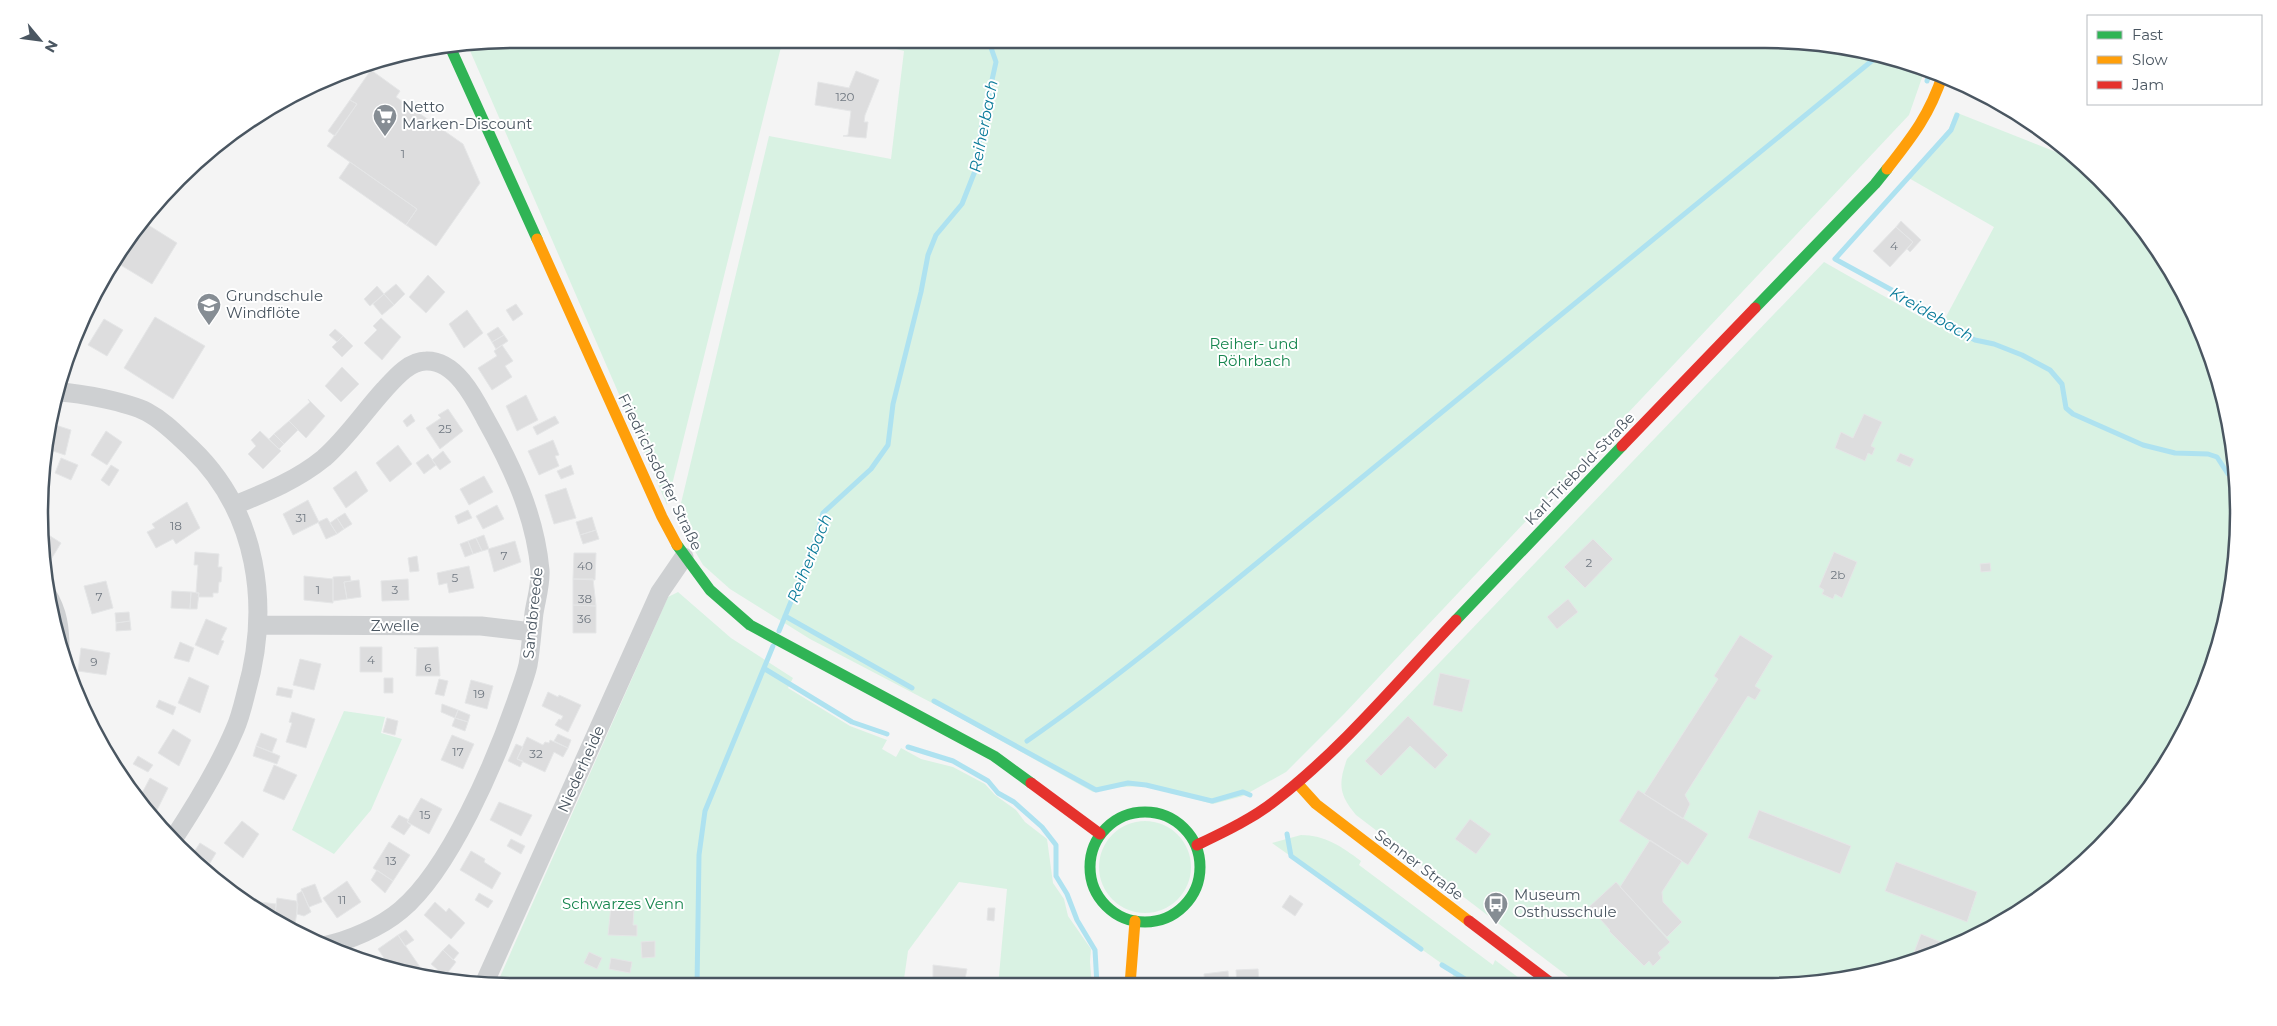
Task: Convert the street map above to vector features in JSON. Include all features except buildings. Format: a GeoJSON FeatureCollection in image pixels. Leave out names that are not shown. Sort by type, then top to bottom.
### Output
{"type":"FeatureCollection","features":[{"type":"Feature","properties":{"kind":"main road","name":"Friedrichsdorfer Straße"},"geometry":{"type":"LineString","coordinates":[[452,51],[654,499],[684,557],[702,583],[739,617],[766,635],[994,756],[1100,834]]}},
{"type":"Feature","properties":{"kind":"main road","name":"Karl-Triebold-Straße"},"geometry":{"type":"LineString","coordinates":[[1197,844],[1240,824],[1297,783],[1356,726],[1575,494],[1875,184],[1919,128],[1936,95],[1940,82]]}},
{"type":"Feature","properties":{"kind":"main road","name":"Senner Straße"},"geometry":{"type":"LineString","coordinates":[[1297,783],[1316,804],[1544,978]]}},
{"type":"Feature","properties":{"kind":"main road"},"geometry":{"type":"LineString","coordinates":[[1132,812],[1156,812],[1177,820],[1197,844],[1200,854],[1201,874],[1196,890],[1185,906],[1170,917],[1153,922],[1135,921],[1114,913],[1100,899],[1092,884],[1090,867],[1092,850],[1100,834],[1114,821],[1132,812]]}},
{"type":"Feature","properties":{"kind":"main road"},"geometry":{"type":"LineString","coordinates":[[1131,978],[1135,921]]}},
{"type":"Feature","properties":{"kind":"street","name":"Sandbreede"},"geometry":{"type":"LineString","coordinates":[[235,505],[284,485],[325,457],[395,378],[411,366],[426,361],[441,364],[454,372],[478,404],[504,453],[524,499],[533,526],[540,573],[528,666],[505,734],[477,796],[454,839],[426,884],[401,910],[379,924],[334,942]]}},
{"type":"Feature","properties":{"kind":"street"},"geometry":{"type":"LineString","coordinates":[[63,393],[97,397],[146,412],[170,428],[203,460],[235,505],[246,534],[257,584],[258,625],[253,669],[236,728],[207,786],[176,834]]}},
{"type":"Feature","properties":{"kind":"street","name":"Niederheide"},"geometry":{"type":"LineString","coordinates":[[487,978],[660,592],[684,557]]}},
{"type":"Feature","properties":{"kind":"street","name":"Zwelle"},"geometry":{"type":"LineString","coordinates":[[258,625],[481,626],[532,632]]}},
{"type":"Feature","properties":{"kind":"green space"},"geometry":{"type":"Polygon","coordinates":[[[781,48],[667,505],[469,49],[781,48]]]}},
{"type":"Feature","properties":{"kind":"green space","name":"Reiher- und Röhrbach"},"geometry":{"type":"Polygon","coordinates":[[[892,48],[1794,48],[1855,56],[1923,75],[1909,115],[1344,714],[1286,772],[1243,796],[1213,804],[1147,786],[1117,787],[1093,792],[955,715],[810,639],[730,589],[703,565],[677,520],[769,136],[891,159],[904,51],[892,48]]]}},
{"type":"Feature","properties":{"kind":"green space"},"geometry":{"type":"Polygon","coordinates":[[[1955,112],[2058,153],[2071,163],[2114,206],[2151,254],[2167,280],[2194,335],[2205,363],[2221,422],[2226,452],[2230,513],[2226,574],[2221,604],[2205,663],[2194,691],[2167,746],[2151,772],[2114,820],[2093,842],[2071,863],[2023,900],[1997,916],[1942,943],[1914,954],[1855,970],[1794,978],[1570,978],[1356,815],[1346,801],[1342,789],[1342,775],[1347,759],[1824,262],[1940,328],[1994,227],[1907,177],[1949,129],[1955,112]]]}},
{"type":"Feature","properties":{"kind":"green space","name":"Schwarzes Venn"},"geometry":{"type":"Polygon","coordinates":[[[678,592],[731,638],[793,678],[788,688],[850,726],[887,740],[882,749],[896,757],[901,748],[921,759],[953,767],[985,784],[995,795],[1016,810],[1025,822],[1047,839],[1053,883],[1064,899],[1068,916],[1091,949],[1091,978],[999,978],[1007,889],[959,882],[908,951],[904,978],[500,978],[668,597],[678,592]]]}},
{"type":"Feature","properties":{"kind":"green space"},"geometry":{"type":"Polygon","coordinates":[[[344,711],[385,717],[381,733],[402,739],[371,810],[334,854],[292,830],[344,711]]]}},
{"type":"Feature","properties":{"kind":"green space"},"geometry":{"type":"Polygon","coordinates":[[[1145,821],[1163,824],[1178,834],[1188,849],[1191,867],[1188,885],[1178,900],[1163,910],[1145,913],[1127,910],[1112,900],[1102,885],[1099,867],[1102,849],[1112,834],[1127,824],[1145,821]]]}},
{"type":"Feature","properties":{"kind":"green space"},"geometry":{"type":"Polygon","coordinates":[[[1301,835],[1318,837],[1333,843],[1361,861],[1359,865],[1493,965],[1495,960],[1519,978],[1451,978],[1455,973],[1272,843],[1301,835]]]}},
{"type":"Feature","properties":{"kind":"waterway","name":"Reiherbach"},"geometry":{"type":"LineString","coordinates":[[779,631],[814,545],[823,513],[871,469],[888,445],[893,404],[921,292],[928,255],[936,235],[962,204],[975,171],[982,125],[996,62],[991,48]]}},
{"type":"Feature","properties":{"kind":"waterway"},"geometry":{"type":"LineString","coordinates":[[1027,741],[1107,683],[1185,622],[1873,60]]}},
{"type":"Feature","properties":{"kind":"waterway","name":"Kreidebach"},"geometry":{"type":"LineString","coordinates":[[1957,115],[1951,130],[1835,259],[1921,306],[1941,323],[1975,340],[1994,344],[2022,355],[2050,370],[2062,384],[2066,408],[2073,414],[2143,445],[2175,453],[2208,454],[2217,457],[2228,474]]}},
{"type":"Feature","properties":{"kind":"waterway"},"geometry":{"type":"LineString","coordinates":[[785,616],[912,688]]}},
{"type":"Feature","properties":{"kind":"waterway","name":"Reiherbach"},"geometry":{"type":"LineString","coordinates":[[697,978],[699,855],[705,811],[773,646]]}},
{"type":"Feature","properties":{"kind":"waterway"},"geometry":{"type":"LineString","coordinates":[[765,669],[852,722],[887,734]]}},
{"type":"Feature","properties":{"kind":"waterway"},"geometry":{"type":"LineString","coordinates":[[934,701],[1096,790],[1128,783],[1146,785],[1212,801],[1243,792],[1250,795]]}},
{"type":"Feature","properties":{"kind":"waterway"},"geometry":{"type":"LineString","coordinates":[[908,747],[953,761],[988,781],[998,793],[1014,802],[1042,827],[1056,845],[1056,876],[1067,894],[1077,920],[1095,950],[1097,978]]}},
{"type":"Feature","properties":{"kind":"waterway"},"geometry":{"type":"LineString","coordinates":[[1287,834],[1291,856],[1421,949]]}},
{"type":"Feature","properties":{"kind":"waterway"},"geometry":{"type":"LineString","coordinates":[[1442,965],[1463,978]]}},
{"type":"Feature","properties":{"kind":"traffic: fast"},"geometry":{"type":"LineString","coordinates":[[452,51],[537,239]]}},
{"type":"Feature","properties":{"kind":"traffic: fast"},"geometry":{"type":"LineString","coordinates":[[1755,308],[1875,184],[1887,169]]}},
{"type":"Feature","properties":{"kind":"traffic: fast"},"geometry":{"type":"LineString","coordinates":[[1456,620],[1622,446]]}},
{"type":"Feature","properties":{"kind":"traffic: fast"},"geometry":{"type":"LineString","coordinates":[[677,545],[710,590],[750,625],[994,756],[1031,783]]}},
{"type":"Feature","properties":{"kind":"traffic: fast"},"geometry":{"type":"LineString","coordinates":[[1145,812],[1166,816],[1184,828],[1196,846],[1200,867],[1196,888],[1184,906],[1166,918],[1145,922],[1124,918],[1106,906],[1094,888],[1090,867],[1094,846],[1106,828],[1124,816],[1145,812]]}},
{"type":"Feature","properties":{"kind":"traffic: slow"},"geometry":{"type":"LineString","coordinates":[[1887,169],[1920,124],[1940,82]]}},
{"type":"Feature","properties":{"kind":"traffic: slow"},"geometry":{"type":"LineString","coordinates":[[537,239],[662,517],[677,545]]}},
{"type":"Feature","properties":{"kind":"traffic: slow"},"geometry":{"type":"LineString","coordinates":[[1297,783],[1316,804],[1469,921]]}},
{"type":"Feature","properties":{"kind":"traffic: slow"},"geometry":{"type":"LineString","coordinates":[[1131,978],[1135,921]]}},
{"type":"Feature","properties":{"kind":"traffic: jam"},"geometry":{"type":"LineString","coordinates":[[1622,446],[1755,308]]}},
{"type":"Feature","properties":{"kind":"traffic: jam"},"geometry":{"type":"LineString","coordinates":[[1197,845],[1238,825],[1276,800],[1300,780],[1347,737],[1456,620]]}},
{"type":"Feature","properties":{"kind":"traffic: jam"},"geometry":{"type":"LineString","coordinates":[[1031,783],[1100,834]]}},
{"type":"Feature","properties":{"kind":"traffic: jam"},"geometry":{"type":"LineString","coordinates":[[1469,921],[1544,978]]}},
{"type":"Feature","properties":{"kind":"place","name":"Netto Marken-Discount"},"geometry":{"type":"Point","coordinates":[385,137]}},
{"type":"Feature","properties":{"kind":"place","name":"Grundschule Windflöte"},"geometry":{"type":"Point","coordinates":[209,326]}},
{"type":"Feature","properties":{"kind":"place","name":"Museum Osthusschule"},"geometry":{"type":"Point","coordinates":[1496,925]}}]}
